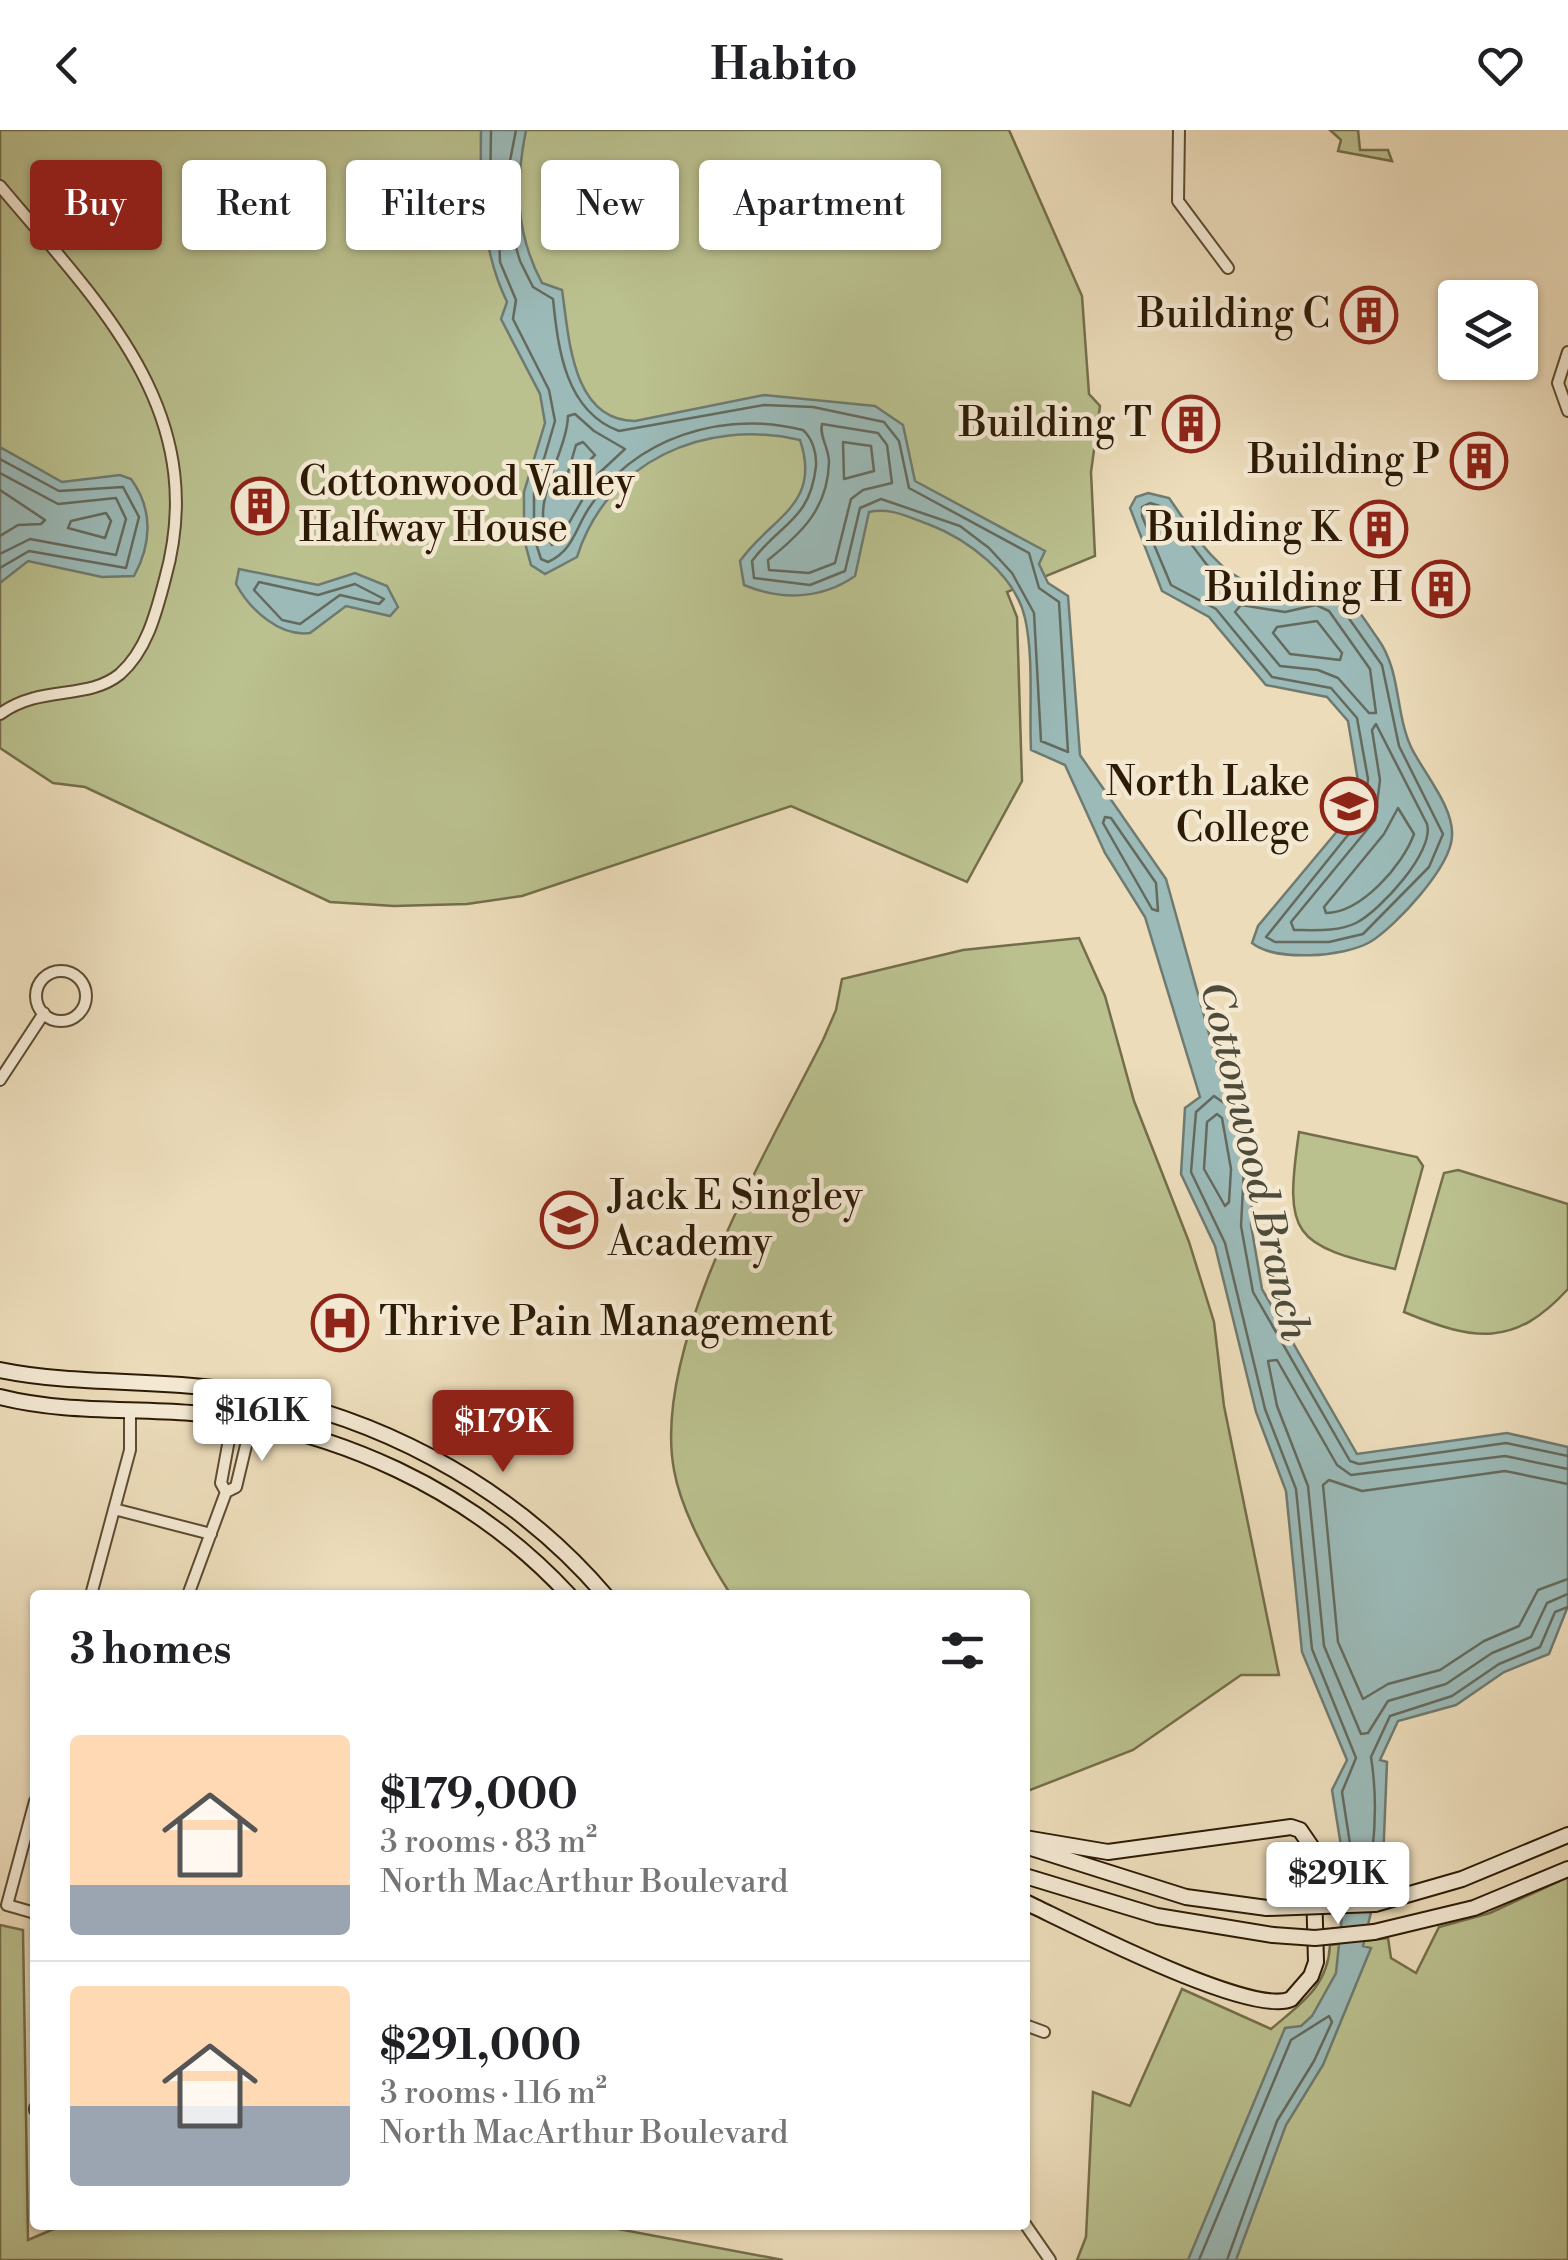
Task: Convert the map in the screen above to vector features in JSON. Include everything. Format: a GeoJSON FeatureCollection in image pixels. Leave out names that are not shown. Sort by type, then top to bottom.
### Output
{"type":"FeatureCollection","features":[{"type":"Feature","properties":{"kind":"main road"},"geometry":{"type":"LineString","coordinates":[[0,1370],[99,1384],[221,1389],[280,1400],[354,1424],[460,1470],[554,1542],[600,1590]]}},
{"type":"Feature","properties":{"kind":"main road"},"geometry":{"type":"LineString","coordinates":[[0,1398],[75,1410],[130,1411],[239,1424],[344,1448],[464,1505],[508,1537],[564,1590]]}},
{"type":"Feature","properties":{"kind":"main road"},"geometry":{"type":"LineString","coordinates":[[344,1448],[354,1424]]}},
{"type":"Feature","properties":{"kind":"main road"},"geometry":{"type":"LineString","coordinates":[[1030,1839],[1108,1852],[1290,1828],[1300,1830],[1314,1849],[1316,1962],[1311,1976],[1291,1998],[1272,2004],[1260,2002],[1165,1966],[1030,1904]]}},
{"type":"Feature","properties":{"kind":"main road"},"geometry":{"type":"LineString","coordinates":[[1030,1848],[1186,1897],[1267,1908],[1374,1904],[1462,1879],[1568,1835]]}},
{"type":"Feature","properties":{"kind":"main road"},"geometry":{"type":"LineString","coordinates":[[1030,1878],[1157,1916],[1315,1938],[1374,1932],[1474,1908],[1568,1868]]}},
{"type":"Feature","properties":{"kind":"street"},"geometry":{"type":"LineString","coordinates":[[1179,130],[1178,201],[1228,268]]}},
{"type":"Feature","properties":{"kind":"street"},"geometry":{"type":"LineString","coordinates":[[0,186],[96,300],[148,377],[170,452],[175,514],[169,567],[141,650],[120,674],[101,686],[21,699],[0,714]]}},
{"type":"Feature","properties":{"kind":"street"},"geometry":{"type":"LineString","coordinates":[[1568,352],[1558,383],[1568,411]]}},
{"type":"Feature","properties":{"kind":"street"},"geometry":{"type":"LineString","coordinates":[[63,971],[78,977],[86,991],[79,1013],[66,1020],[44,1013],[37,998],[46,976],[63,971]]}},
{"type":"Feature","properties":{"kind":"street"},"geometry":{"type":"LineString","coordinates":[[0,1080],[44,1013]]}},
{"type":"Feature","properties":{"kind":"street"},"geometry":{"type":"LineString","coordinates":[[92,1590],[130,1450],[130,1411]]}},
{"type":"Feature","properties":{"kind":"street"},"geometry":{"type":"LineString","coordinates":[[190,1590],[226,1492],[236,1487],[248,1437],[239,1424],[230,1434],[221,1484],[226,1492]]}},
{"type":"Feature","properties":{"kind":"street"},"geometry":{"type":"LineString","coordinates":[[114,1510],[211,1534]]}},
{"type":"Feature","properties":{"kind":"street"},"geometry":{"type":"LineString","coordinates":[[30,1819],[7,1905],[30,1912]]}},
{"type":"Feature","properties":{"kind":"street"},"geometry":{"type":"LineString","coordinates":[[1030,2027],[1044,2032]]}},
{"type":"Feature","properties":{"kind":"street"},"geometry":{"type":"LineString","coordinates":[[1029,2230],[1050,2260]]}},
{"type":"Feature","properties":{"kind":"green space"},"geometry":{"type":"Polygon","coordinates":[[[0,130],[1009,130],[1082,296],[1089,394],[1100,406],[1091,472],[1095,556],[1007,592],[1017,617],[1022,781],[967,882],[791,806],[522,896],[467,904],[394,906],[330,902],[85,787],[53,783],[0,748],[0,130]]]}},
{"type":"Feature","properties":{"kind":"green space"},"geometry":{"type":"Polygon","coordinates":[[[1330,130],[1358,130],[1360,150],[1388,150],[1392,161],[1338,151],[1341,140],[1330,130]]]}},
{"type":"Feature","properties":{"kind":"green space"},"geometry":{"type":"Polygon","coordinates":[[[1079,938],[1105,996],[1134,1101],[1189,1242],[1214,1322],[1224,1406],[1279,1675],[1241,1675],[1133,1750],[1030,1790],[1030,1590],[728,1590],[689,1518],[674,1470],[672,1421],[680,1366],[697,1309],[746,1192],[823,1040],[836,1010],[842,979],[963,950],[1079,938]]]}},
{"type":"Feature","properties":{"kind":"green space"},"geometry":{"type":"Polygon","coordinates":[[[1299,1132],[1417,1157],[1423,1166],[1395,1269],[1334,1252],[1315,1243],[1303,1230],[1293,1194],[1299,1132]]]}},
{"type":"Feature","properties":{"kind":"green space"},"geometry":{"type":"Polygon","coordinates":[[[1458,1170],[1568,1204],[1568,1289],[1529,1322],[1511,1330],[1472,1333],[1404,1312],[1444,1173],[1458,1170]]]}},
{"type":"Feature","properties":{"kind":"green space"},"geometry":{"type":"Polygon","coordinates":[[[1568,1877],[1568,2260],[1077,2260],[1086,2237],[1093,2092],[1130,2106],[1182,1989],[1271,2029],[1302,2003],[1318,1983],[1330,1945],[1388,1938],[1391,1958],[1416,1973],[1439,1927],[1490,1913],[1568,1877]]]}},
{"type":"Feature","properties":{"kind":"green space"},"geometry":{"type":"Polygon","coordinates":[[[0,1925],[23,1930],[28,2240],[51,2230],[624,2230],[783,2260],[0,2260],[0,1925]]]}},
{"type":"Feature","properties":{"kind":"water"},"geometry":{"type":"Polygon","coordinates":[[[481,130],[526,130],[521,163],[521,160],[481,160],[481,130]]]}},
{"type":"Feature","properties":{"kind":"water"},"geometry":{"type":"Polygon","coordinates":[[[521,218],[542,283],[562,290],[577,372],[598,407],[614,417],[635,421],[764,395],[875,406],[903,425],[915,481],[1045,551],[1039,564],[1048,583],[1068,596],[1080,755],[1166,879],[1225,1091],[1243,1103],[1254,1168],[1251,1225],[1262,1289],[1357,1454],[1507,1433],[1568,1447],[1568,1606],[1549,1654],[1504,1672],[1456,1705],[1398,1721],[1380,1760],[1387,1762],[1383,1862],[1363,1946],[1371,1948],[1323,2065],[1286,2125],[1236,2260],[1188,2260],[1285,2028],[1301,2026],[1312,2016],[1336,1973],[1346,1877],[1332,1790],[1347,1760],[1302,1652],[1286,1491],[1256,1412],[1215,1246],[1181,1174],[1185,1108],[1200,1097],[1145,917],[1105,853],[1065,765],[1031,750],[1025,618],[1011,587],[987,560],[943,531],[899,514],[877,511],[869,512],[855,576],[842,584],[801,595],[773,594],[744,585],[740,561],[799,495],[805,462],[800,440],[729,436],[696,442],[664,454],[611,495],[591,524],[577,557],[545,574],[531,565],[524,539],[524,492],[545,423],[540,394],[501,319],[507,302],[489,250],[521,250],[521,218]]]}},
{"type":"Feature","properties":{"kind":"water"},"geometry":{"type":"Polygon","coordinates":[[[0,447],[62,482],[120,475],[131,479],[143,502],[148,526],[134,576],[102,577],[28,561],[0,583],[0,447]]]}},
{"type":"Feature","properties":{"kind":"water"},"geometry":{"type":"Polygon","coordinates":[[[1148,493],[1169,498],[1205,548],[1239,578],[1268,588],[1323,583],[1342,593],[1385,651],[1406,734],[1448,813],[1452,836],[1442,863],[1420,895],[1370,942],[1344,951],[1310,955],[1277,953],[1252,943],[1258,926],[1354,811],[1358,781],[1348,721],[1327,697],[1266,685],[1209,617],[1162,591],[1130,508],[1136,497],[1148,493]]]}},
{"type":"Feature","properties":{"kind":"water"},"geometry":{"type":"Polygon","coordinates":[[[239,569],[318,585],[355,573],[387,586],[398,607],[390,616],[346,606],[310,633],[288,631],[267,620],[249,603],[236,584],[239,569]]]}},
{"type":"Feature","properties":{"kind":"place","name":"Building C"},"geometry":{"type":"Point","coordinates":[1369,315]}},
{"type":"Feature","properties":{"kind":"place","name":"Building T"},"geometry":{"type":"Point","coordinates":[1191,424]}},
{"type":"Feature","properties":{"kind":"place","name":"Building P"},"geometry":{"type":"Point","coordinates":[1479,461]}},
{"type":"Feature","properties":{"kind":"place","name":"Cottonwood Valley Halfway House"},"geometry":{"type":"Point","coordinates":[260,506]}},
{"type":"Feature","properties":{"kind":"place","name":"Building K"},"geometry":{"type":"Point","coordinates":[1379,529]}},
{"type":"Feature","properties":{"kind":"place","name":"Building H"},"geometry":{"type":"Point","coordinates":[1441,589]}},
{"type":"Feature","properties":{"kind":"place","name":"North Lake College"},"geometry":{"type":"Point","coordinates":[1349,806]}},
{"type":"Feature","properties":{"kind":"place","name":"Jack E Singley Academy"},"geometry":{"type":"Point","coordinates":[569,1220]}},
{"type":"Feature","properties":{"kind":"place","name":"Thrive Pain Management"},"geometry":{"type":"Point","coordinates":[340,1323]}},
{"type":"Feature","properties":{"kind":"water label","name":"Cottonwood Branch"},"geometry":{"type":"Point","coordinates":[1254,1161]}}]}
